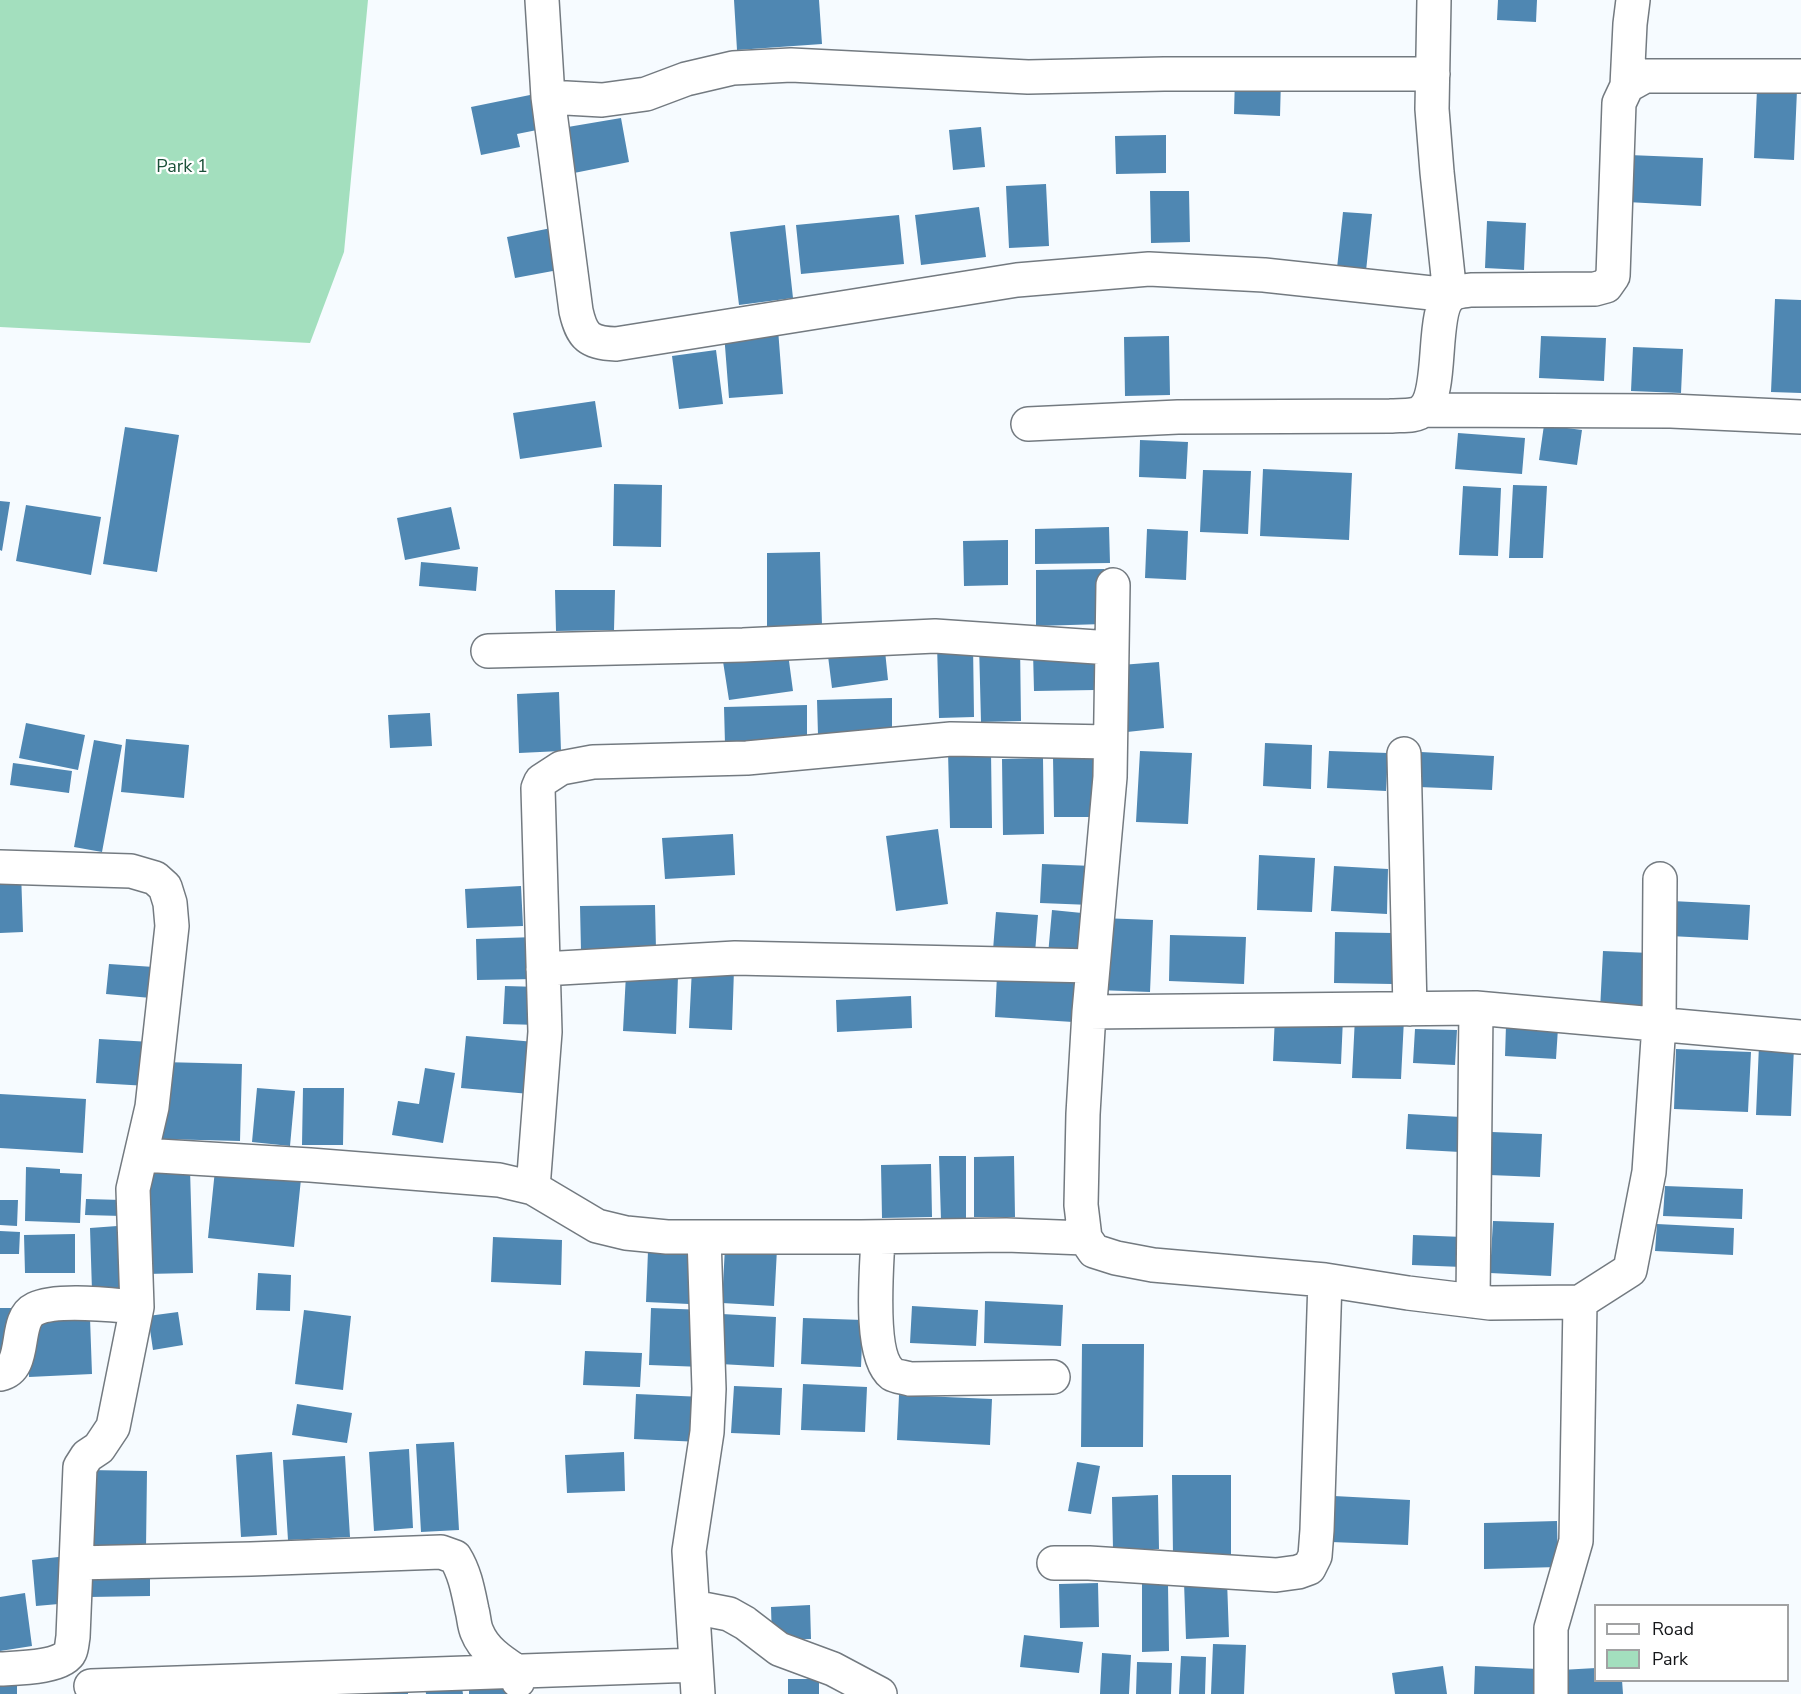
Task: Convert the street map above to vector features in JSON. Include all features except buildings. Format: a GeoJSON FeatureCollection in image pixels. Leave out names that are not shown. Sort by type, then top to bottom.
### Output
{"type":"FeatureCollection","features":[{"type":"Feature","properties":{"kind":"street"},"geometry":{"type":"LineString","coordinates":[[542,0],[548,97],[578,320],[580,328],[591,339],[601,343],[616,344],[1017,280],[1149,269],[1264,275],[1450,295],[1471,290],[1595,290],[1606,286],[1613,276],[1619,103],[1627,86],[1633,0]]}},
{"type":"Feature","properties":{"kind":"street"},"geometry":{"type":"LineString","coordinates":[[1423,410],[1434,386],[1437,343],[1443,308],[1450,295],[1432,109],[1434,0]]}},
{"type":"Feature","properties":{"kind":"street"},"geometry":{"type":"LineString","coordinates":[[548,97],[602,100],[646,94],[686,79],[733,68],[791,65],[1028,77],[1175,74],[1432,74]]}},
{"type":"Feature","properties":{"kind":"street"},"geometry":{"type":"LineString","coordinates":[[1627,86],[1644,76],[1801,76]]}},
{"type":"Feature","properties":{"kind":"street"},"geometry":{"type":"LineString","coordinates":[[1028,423],[1178,417],[1391,416],[1413,414],[1423,410],[1671,411],[1801,417]]}},
{"type":"Feature","properties":{"kind":"street"},"geometry":{"type":"LineString","coordinates":[[1113,585],[1110,777],[1089,1012],[1083,1114],[1081,1205],[1084,1238],[1094,1251],[1153,1265],[1325,1280],[1490,1303],[1580,1302],[1630,1270],[1649,1172],[1659,1024],[1660,879]]}},
{"type":"Feature","properties":{"kind":"street"},"geometry":{"type":"LineString","coordinates":[[488,651],[743,645],[935,636],[1111,648]]}},
{"type":"Feature","properties":{"kind":"street"},"geometry":{"type":"LineString","coordinates":[[533,1188],[545,1032],[538,789],[541,781],[561,768],[593,762],[747,758],[951,739],[1110,742]]}},
{"type":"Feature","properties":{"kind":"street"},"geometry":{"type":"LineString","coordinates":[[1404,754],[1410,1009]]}},
{"type":"Feature","properties":{"kind":"street"},"geometry":{"type":"LineString","coordinates":[[0,867],[131,871],[155,878],[165,887],[170,903],[172,926],[152,1107],[133,1190],[137,1306],[113,1427],[99,1448],[87,1456],[80,1467],[73,1637],[70,1653],[63,1660],[49,1665],[0,1669]]}},
{"type":"Feature","properties":{"kind":"street"},"geometry":{"type":"LineString","coordinates":[[543,969],[735,958],[1094,966]]}},
{"type":"Feature","properties":{"kind":"street"},"geometry":{"type":"LineString","coordinates":[[1089,1012],[1476,1008],[1801,1037]]}},
{"type":"Feature","properties":{"kind":"street"},"geometry":{"type":"LineString","coordinates":[[1473,1301],[1476,1008]]}},
{"type":"Feature","properties":{"kind":"street"},"geometry":{"type":"LineString","coordinates":[[142,1155],[499,1180],[533,1188],[597,1226],[626,1233],[667,1237],[1006,1235],[1084,1238]]}},
{"type":"Feature","properties":{"kind":"street"},"geometry":{"type":"LineString","coordinates":[[70,1653],[93,1690],[697,1680],[689,1551],[707,1432],[709,1389],[704,1237]]}},
{"type":"Feature","properties":{"kind":"street"},"geometry":{"type":"LineString","coordinates":[[878,1237],[876,1323],[880,1355],[885,1366],[894,1375],[910,1378],[1053,1377]]}},
{"type":"Feature","properties":{"kind":"street"},"geometry":{"type":"LineString","coordinates":[[1054,1563],[1089,1563],[1276,1575],[1309,1568],[1315,1556],[1317,1530],[1325,1280]]}},
{"type":"Feature","properties":{"kind":"street"},"geometry":{"type":"LineString","coordinates":[[1551,1694],[1551,1628],[1576,1541],[1580,1302]]}},
{"type":"Feature","properties":{"kind":"street"},"geometry":{"type":"LineString","coordinates":[[0,1374],[4,1374],[12,1367],[26,1316],[35,1309],[49,1305],[72,1304],[137,1306]]}},
{"type":"Feature","properties":{"kind":"street"},"geometry":{"type":"LineString","coordinates":[[76,1563],[441,1552],[456,1557],[461,1566],[477,1632],[484,1644],[518,1683]]}},
{"type":"Feature","properties":{"kind":"street"},"geometry":{"type":"LineString","coordinates":[[693,1607],[729,1614],[745,1623],[779,1649],[832,1669],[880,1694]]}},
{"type":"Feature","properties":{"kind":"green space","name":"Park 1"},"geometry":{"type":"Polygon","coordinates":[[[0,0],[368,0],[344,252],[310,343],[0,327],[0,0]]]}}]}
